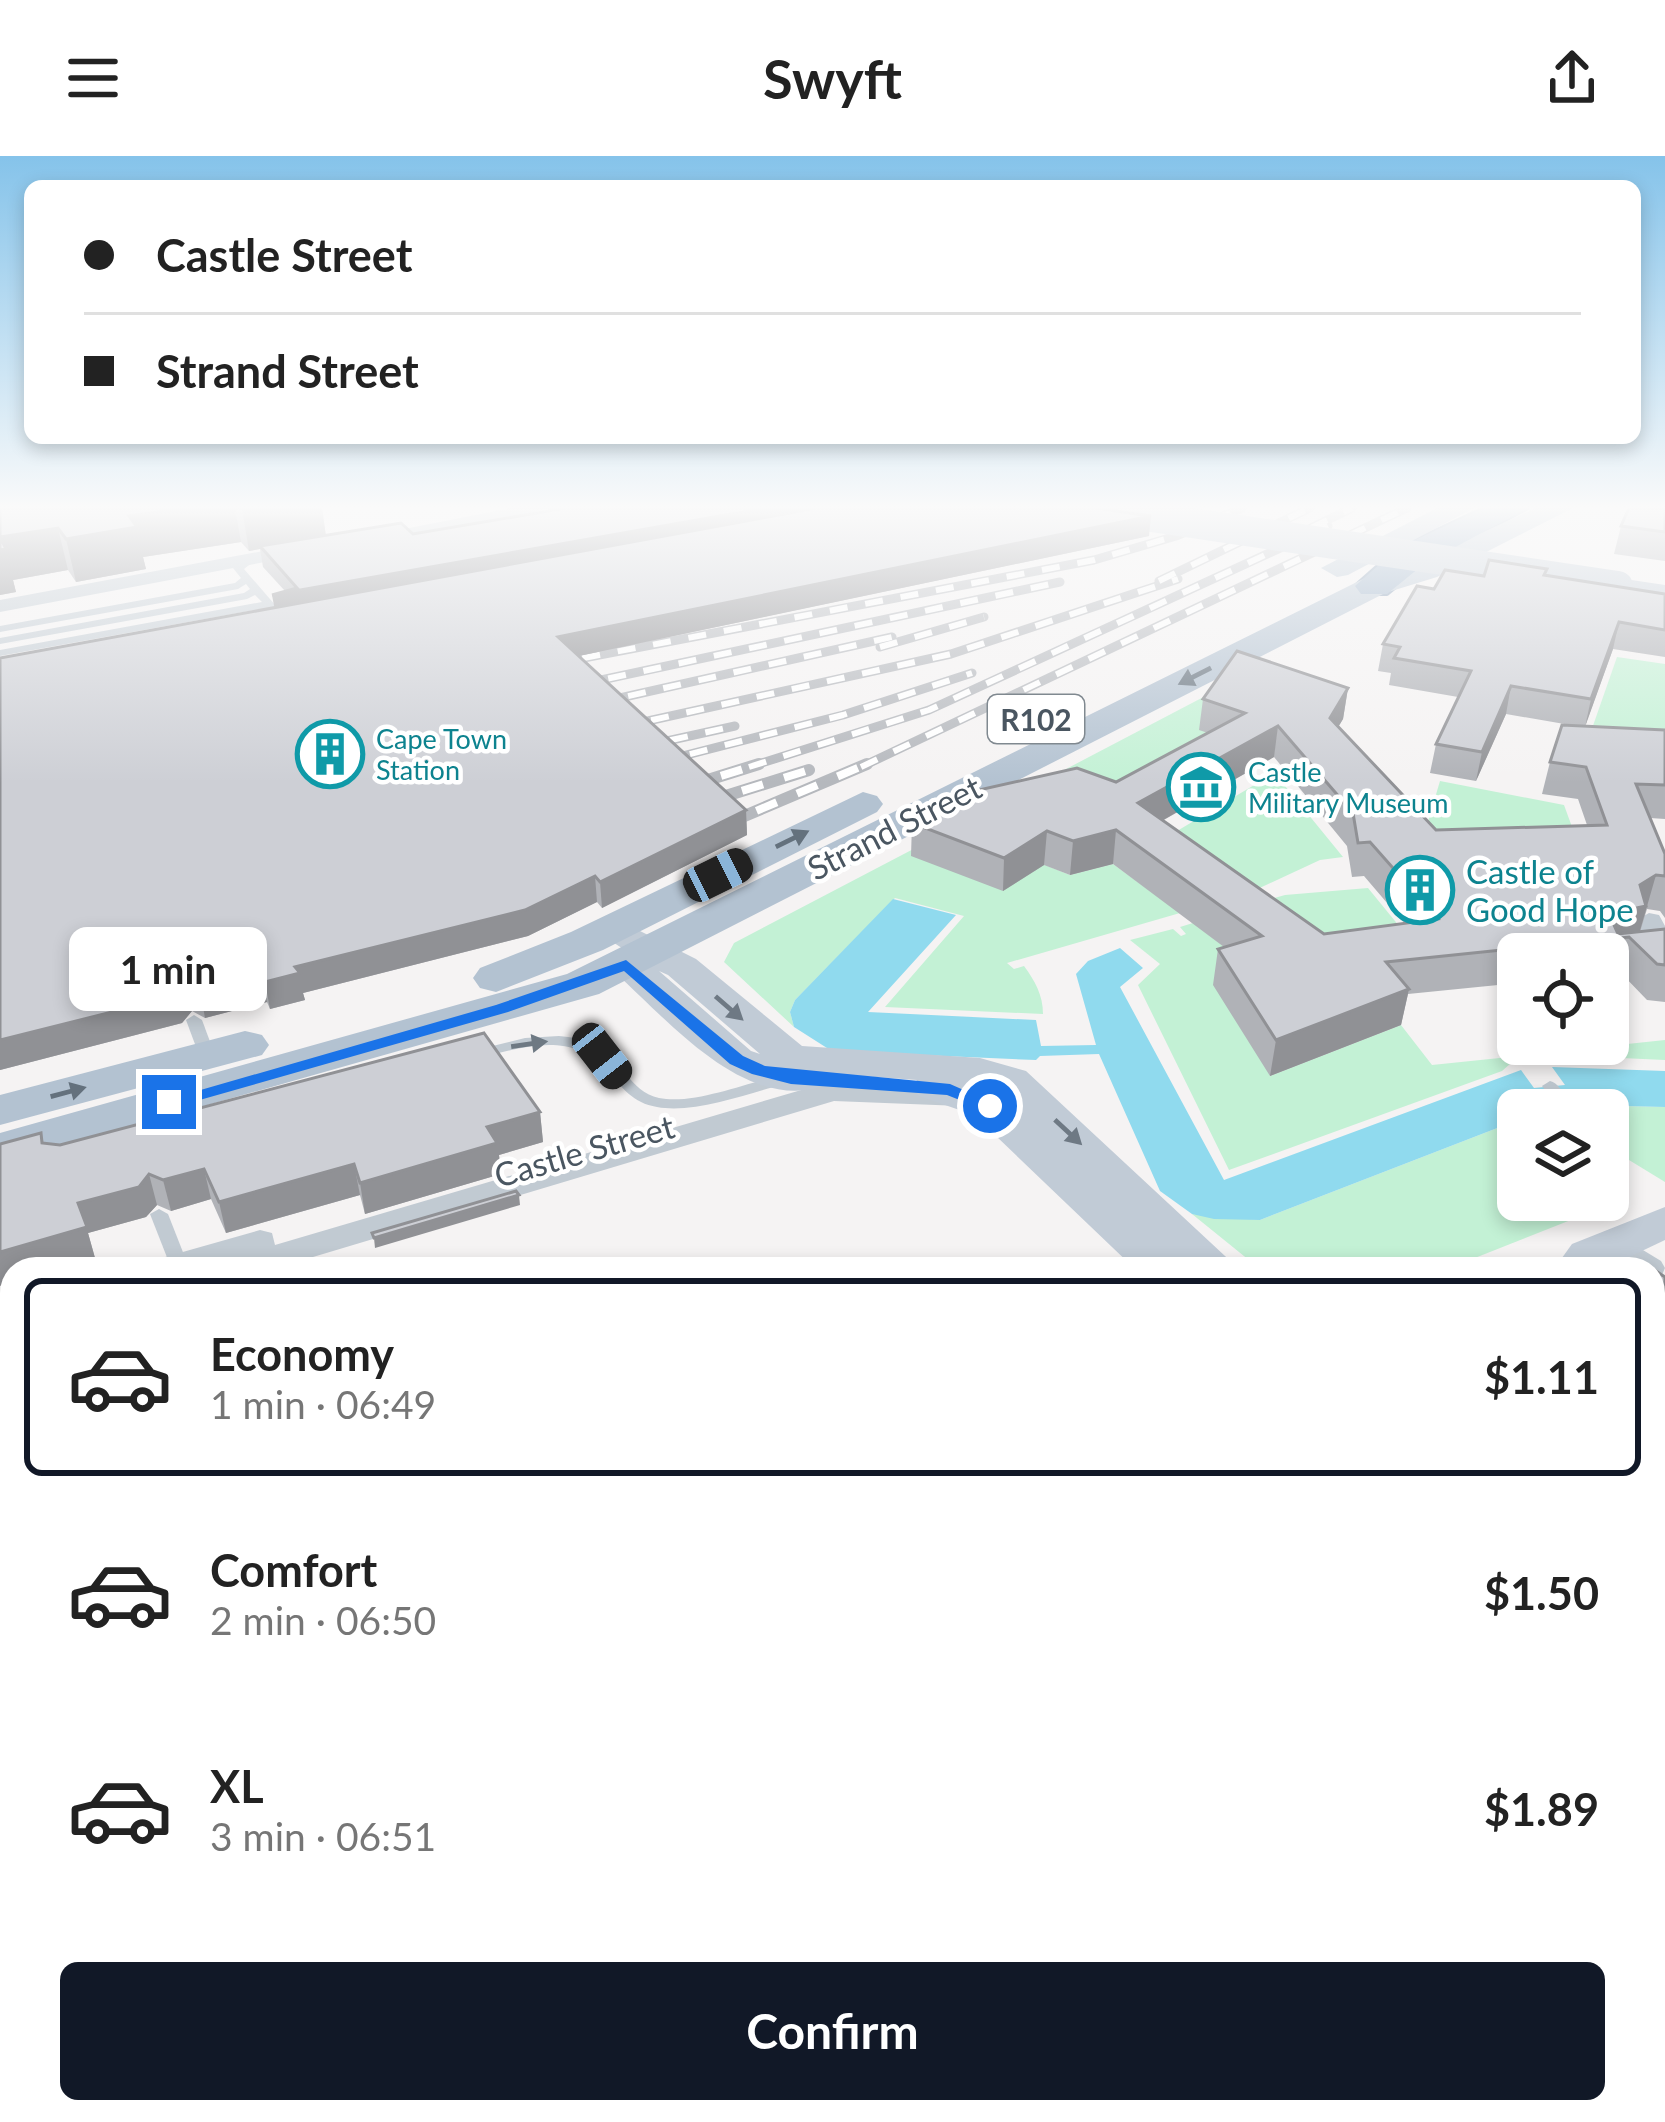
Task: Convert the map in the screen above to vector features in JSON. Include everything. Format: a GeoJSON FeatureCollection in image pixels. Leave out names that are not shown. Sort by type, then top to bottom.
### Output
{"type":"FeatureCollection","features":[{"type":"Feature","properties":{"kind":"main road","name":"Strand Street"},"geometry":{"type":"LineString","coordinates":[[0,1149],[502,1009],[1284,600]]}},
{"type":"Feature","properties":{"kind":"main road","name":"Strand Street"},"geometry":{"type":"LineString","coordinates":[[0,1110],[200,1038],[481,982],[620,947],[1345,600]]}},
{"type":"Feature","properties":{"kind":"main road"},"geometry":{"type":"LineString","coordinates":[[620,947],[736,1060],[978,1098],[1151,1257]]}},
{"type":"Feature","properties":{"kind":"main road"},"geometry":{"type":"LineString","coordinates":[[620,947],[682,968],[798,1071],[980,1071],[1011,1081],[1202,1257]]}},
{"type":"Feature","properties":{"kind":"street"},"geometry":{"type":"LineString","coordinates":[[0,606],[69,600]]}},
{"type":"Feature","properties":{"kind":"street"},"geometry":{"type":"LineString","coordinates":[[1629,956],[1660,951],[1648,921],[1658,921],[1665,940]]}},
{"type":"Feature","properties":{"kind":"street"},"geometry":{"type":"LineString","coordinates":[[1629,961],[1665,964]]}},
{"type":"Feature","properties":{"kind":"street","name":"Castle Street"},"geometry":{"type":"LineString","coordinates":[[206,1257],[754,1102],[798,1071]]}},
{"type":"Feature","properties":{"kind":"street"},"geometry":{"type":"LineString","coordinates":[[274,1257],[846,1090],[974,1100],[1007,1130],[1003,1136],[1017,1152],[1032,1154],[1063,1185],[1059,1193],[1075,1209],[1090,1211],[1136,1257]]}},
{"type":"Feature","properties":{"kind":"lane"},"geometry":{"type":"LineString","coordinates":[[0,641],[200,600]]}},
{"type":"Feature","properties":{"kind":"lane"},"geometry":{"type":"LineString","coordinates":[[0,641],[257,608],[256,600]]}},
{"type":"Feature","properties":{"kind":"lane"},"geometry":{"type":"LineString","coordinates":[[464,1058],[523,1043],[574,1043],[602,1056],[639,1097],[677,1103],[798,1071]]}},
{"type":"Feature","properties":{"kind":"lane"},"geometry":{"type":"LineString","coordinates":[[705,1095],[736,1060]]}},
{"type":"Feature","properties":{"kind":"lane"},"geometry":{"type":"LineString","coordinates":[[159,1214],[169,1257]]}},
{"type":"Feature","properties":{"kind":"green space"},"geometry":{"type":"Polygon","coordinates":[[[1617,657],[1665,664],[1665,762],[1588,740],[1617,657]]]}},
{"type":"Feature","properties":{"kind":"green space"},"geometry":{"type":"Polygon","coordinates":[[[1234,681],[1241,745],[1113,815],[954,829],[1070,875],[1113,864],[1180,913],[1007,963],[1014,969],[1024,966],[1040,994],[1043,1014],[885,1007],[964,916],[895,898],[795,1000],[790,1012],[794,1027],[724,962],[734,943],[1234,681]]]}},
{"type":"Feature","properties":{"kind":"green space"},"geometry":{"type":"Polygon","coordinates":[[[1266,778],[1281,781],[1343,857],[1320,860],[1251,892],[1172,834],[1266,778]]]}},
{"type":"Feature","properties":{"kind":"green space"},"geometry":{"type":"Polygon","coordinates":[[[1440,781],[1564,805],[1583,857],[1461,861],[1427,825],[1440,781]]]}},
{"type":"Feature","properties":{"kind":"green space"},"geometry":{"type":"Polygon","coordinates":[[[1368,888],[1413,943],[1328,959],[1254,904],[1285,895],[1368,888]]]}},
{"type":"Feature","properties":{"kind":"green space"},"geometry":{"type":"Polygon","coordinates":[[[1193,923],[1256,971],[1270,1076],[1401,1025],[1432,1065],[1497,1058],[1497,1065],[1509,1065],[1229,1170],[1138,985],[1160,964],[1130,940],[1173,929],[1181,936],[1186,934],[1180,927],[1193,923]]]}},
{"type":"Feature","properties":{"kind":"green space"},"geometry":{"type":"Polygon","coordinates":[[[1665,1040],[1665,1060],[1629,1058],[1629,1044],[1665,1040]]]}},
{"type":"Feature","properties":{"kind":"green space"},"geometry":{"type":"Polygon","coordinates":[[[1629,1106],[1665,1107],[1665,1182],[1629,1160],[1629,1106]]]}},
{"type":"Feature","properties":{"kind":"green space"},"geometry":{"type":"Polygon","coordinates":[[[1497,1128],[1497,1221],[1568,1221],[1477,1257],[1245,1257],[1192,1214],[1260,1220],[1497,1128]]]}},
{"type":"Feature","properties":{"kind":"water"},"geometry":{"type":"Polygon","coordinates":[[[893,899],[956,915],[868,1012],[1036,1020],[1041,1046],[1096,1045],[1076,974],[1088,961],[1120,948],[1143,968],[1120,987],[1224,1180],[1521,1070],[1534,1088],[1565,1085],[1552,1067],[1665,1071],[1665,1107],[1629,1106],[1629,1089],[1497,1089],[1497,1128],[1260,1220],[1214,1219],[1192,1214],[1160,1191],[1099,1054],[1040,1056],[1036,1060],[827,1048],[794,1027],[790,1012],[795,1000],[893,899]]]}},
{"type":"Feature","properties":{"kind":"building","name":"Cape Town Station"},"geometry":{"type":"Polygon","coordinates":[[[317,600],[741,600],[558,637],[746,810],[600,882],[595,876],[525,910],[295,967],[300,973],[265,982],[261,975],[200,990],[186,984],[176,996],[0,1040],[0,658],[317,600]]]}},
{"type":"Feature","properties":{"kind":"building"},"geometry":{"type":"Polygon","coordinates":[[[1409,600],[1665,600],[1665,630],[1619,622],[1591,699],[1511,686],[1482,752],[1436,744],[1471,671],[1394,658],[1400,647],[1383,644],[1409,600]]]}},
{"type":"Feature","properties":{"kind":"building"},"geometry":{"type":"Polygon","coordinates":[[[1237,651],[1348,688],[1330,718],[1436,830],[1607,825],[1586,767],[1550,762],[1562,725],[1665,730],[1665,785],[1636,784],[1665,854],[1665,876],[1656,875],[1640,885],[1646,906],[1603,915],[1601,922],[1613,923],[1618,933],[1497,933],[1497,951],[1386,962],[1409,989],[1276,1040],[1218,949],[1262,936],[1116,830],[1073,841],[1047,831],[1004,858],[912,823],[964,800],[952,796],[1077,768],[1116,782],[1245,713],[1203,699],[1237,651]],[[1278,726],[1138,803],[1324,934],[1438,919],[1370,842],[1358,843],[1353,813],[1278,726]]]}},
{"type":"Feature","properties":{"kind":"building"},"geometry":{"type":"Polygon","coordinates":[[[1665,929],[1665,965],[1657,964],[1627,933],[1665,929]]]}},
{"type":"Feature","properties":{"kind":"building"},"geometry":{"type":"Polygon","coordinates":[[[484,1033],[540,1112],[487,1127],[497,1143],[360,1183],[354,1164],[219,1202],[204,1169],[163,1180],[149,1174],[139,1187],[78,1203],[87,1227],[0,1252],[0,1144],[41,1133],[42,1143],[60,1145],[484,1033]]]}},
{"type":"Feature","properties":{"kind":"building"},"geometry":{"type":"Polygon","coordinates":[[[516,1191],[519,1195],[374,1238],[372,1233],[516,1191]]]}},
{"type":"Feature","properties":{"kind":"railway"},"geometry":{"type":"LineString","coordinates":[[547,665],[887,600]]}},
{"type":"Feature","properties":{"kind":"railway"},"geometry":{"type":"LineString","coordinates":[[573,686],[977,600]]}},
{"type":"Feature","properties":{"kind":"railway"},"geometry":{"type":"LineString","coordinates":[[616,728],[951,654],[1115,600]]}},
{"type":"Feature","properties":{"kind":"railway"},"geometry":{"type":"LineString","coordinates":[[749,767],[929,710],[1168,600]]}},
{"type":"Feature","properties":{"kind":"railway"},"geometry":{"type":"LineString","coordinates":[[861,767],[1214,600]]}},
{"type":"Feature","properties":{"kind":"railway"},"geometry":{"type":"LineString","coordinates":[[880,647],[984,617]]}},
{"type":"Feature","properties":{"kind":"railway"},"geometry":{"type":"LineString","coordinates":[[593,704],[892,637]]}},
{"type":"Feature","properties":{"kind":"railway"},"geometry":{"type":"LineString","coordinates":[[655,763],[843,715],[972,673]]}},
{"type":"Feature","properties":{"kind":"railway"},"geometry":{"type":"LineString","coordinates":[[635,748],[735,726]]}},
{"type":"Feature","properties":{"kind":"railway"},"geometry":{"type":"LineString","coordinates":[[679,789],[759,764]]}},
{"type":"Feature","properties":{"kind":"railway"},"geometry":{"type":"LineString","coordinates":[[716,828],[867,764]]}},
{"type":"Feature","properties":{"kind":"railway"},"geometry":{"type":"LineString","coordinates":[[700,804],[809,770]]}},
{"type":"Feature","properties":{"kind":"place","name":"Cape Town Station"},"geometry":{"type":"Point","coordinates":[330,754]}},
{"type":"Feature","properties":{"kind":"place","name":"Castle Military Museum"},"geometry":{"type":"Point","coordinates":[1201,787]}},
{"type":"Feature","properties":{"kind":"place","name":"Castle of Good Hope"},"geometry":{"type":"Point","coordinates":[1420,890]}},
{"type":"Feature","properties":{"kind":"route"},"geometry":{"type":"LineString","coordinates":[[169,1102],[502,1009],[626,965],[651,981],[736,1060],[759,1070],[791,1078],[950,1089],[990,1106]]}}]}
